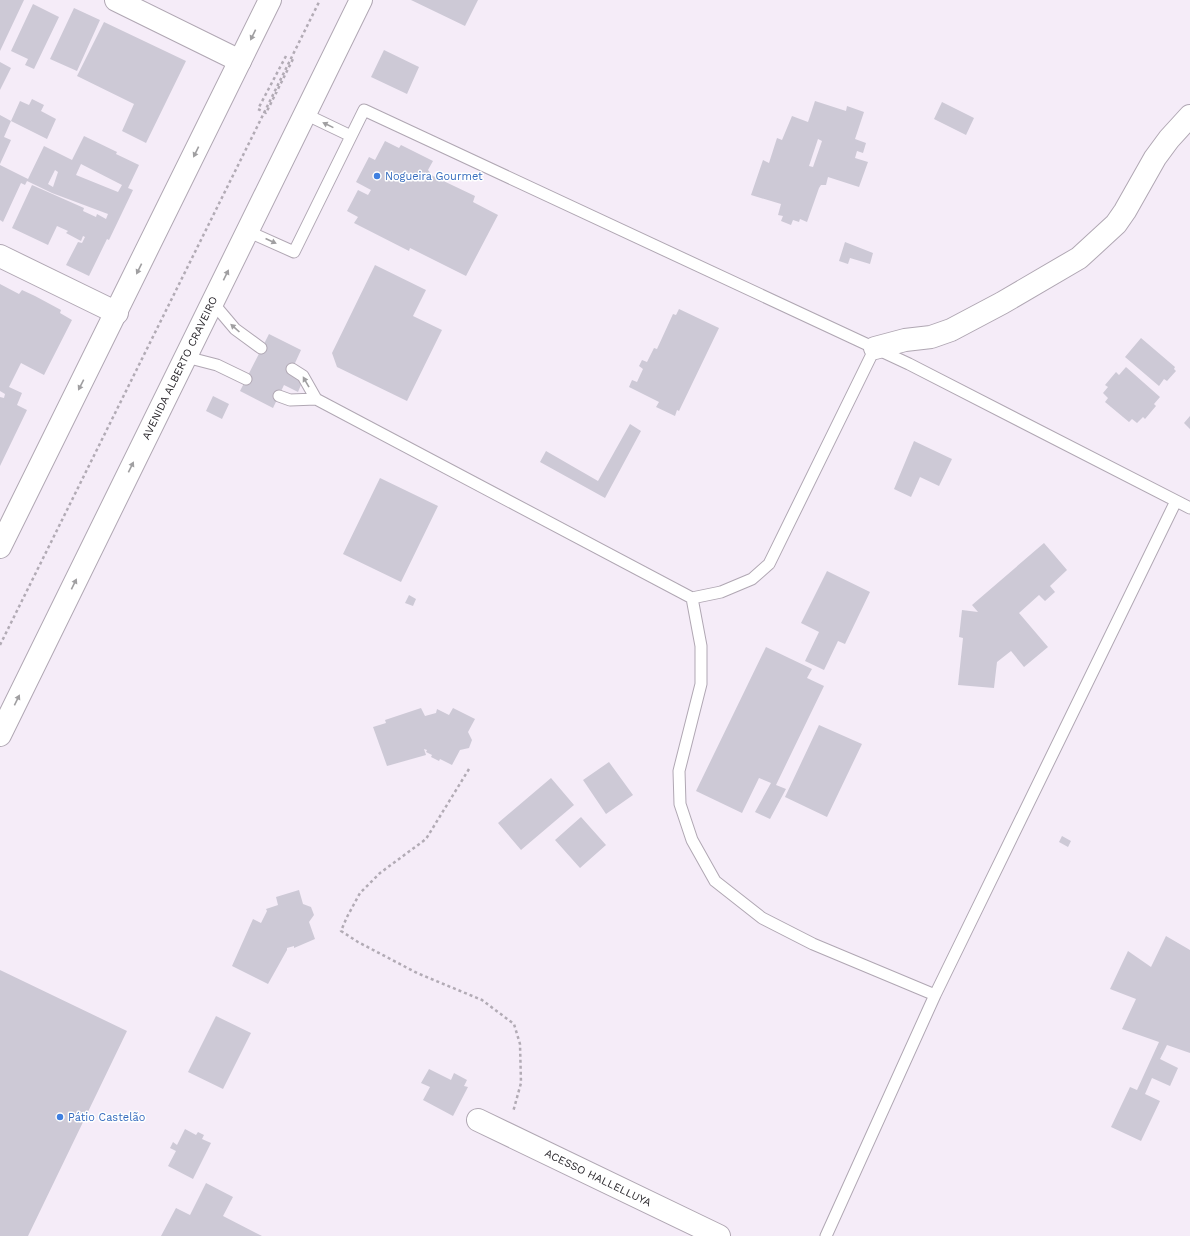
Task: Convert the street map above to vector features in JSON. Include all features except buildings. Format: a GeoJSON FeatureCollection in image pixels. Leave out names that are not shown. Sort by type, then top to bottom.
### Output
{"type":"FeatureCollection","features":[{"type":"Feature","properties":{"kind":"main road"},"geometry":{"type":"LineString","coordinates":[[116,0],[240,61]]}},
{"type":"Feature","properties":{"kind":"main road"},"geometry":{"type":"LineString","coordinates":[[0,547],[270,0]]}},
{"type":"Feature","properties":{"kind":"main road","name":"AVENIDA ALBERTO CRAVEIRO"},"geometry":{"type":"LineString","coordinates":[[0,736],[361,0]]}},
{"type":"Feature","properties":{"kind":"main road"},"geometry":{"type":"LineString","coordinates":[[875,348],[906,340],[930,337],[951,330],[1002,303],[1079,258],[1116,224],[1155,158],[1169,139],[1190,116]]}},
{"type":"Feature","properties":{"kind":"main road"},"geometry":{"type":"LineString","coordinates":[[0,256],[117,312]]}},
{"type":"Feature","properties":{"kind":"main road","name":"ACESSO HALLELLUYA"},"geometry":{"type":"LineString","coordinates":[[478,1120],[719,1236]]}},
{"type":"Feature","properties":{"kind":"lane"},"geometry":{"type":"LineString","coordinates":[[247,231],[294,252],[364,110],[875,348],[1190,508]]}},
{"type":"Feature","properties":{"kind":"lane"},"geometry":{"type":"LineString","coordinates":[[305,114],[351,136]]}},
{"type":"Feature","properties":{"kind":"lane"},"geometry":{"type":"LineString","coordinates":[[212,303],[235,329],[261,348]]}},
{"type":"Feature","properties":{"kind":"lane"},"geometry":{"type":"LineString","coordinates":[[279,396],[290,400],[316,399],[692,598],[721,592],[752,579],[769,564],[875,348]]}},
{"type":"Feature","properties":{"kind":"lane"},"geometry":{"type":"LineString","coordinates":[[186,357],[217,365],[246,379]]}},
{"type":"Feature","properties":{"kind":"lane"},"geometry":{"type":"LineString","coordinates":[[292,369],[303,376],[316,399]]}},
{"type":"Feature","properties":{"kind":"lane"},"geometry":{"type":"LineString","coordinates":[[826,1236],[935,995],[1176,501]]}},
{"type":"Feature","properties":{"kind":"lane"},"geometry":{"type":"LineString","coordinates":[[692,598],[701,646],[701,684],[679,771],[680,804],[692,840],[715,881],[762,918],[813,944],[935,995]]}},
{"type":"Feature","properties":{"kind":"path"},"geometry":{"type":"LineString","coordinates":[[0,645],[263,112],[320,0]]}},
{"type":"Feature","properties":{"kind":"path"},"geometry":{"type":"LineString","coordinates":[[263,112],[258,109],[286,56]]}},
{"type":"Feature","properties":{"kind":"path"},"geometry":{"type":"LineString","coordinates":[[263,112],[266,113],[293,59]]}},
{"type":"Feature","properties":{"kind":"path"},"geometry":{"type":"LineString","coordinates":[[469,769],[426,839],[380,873],[360,893],[341,931],[358,942],[417,972],[482,1000],[514,1024],[520,1044],[521,1083],[506,1134]]}},
{"type":"Feature","properties":{"kind":"place","name":"Nogueira Gourmet"},"geometry":{"type":"Point","coordinates":[377,176]}},
{"type":"Feature","properties":{"kind":"place","name":"Pátio Castelão"},"geometry":{"type":"Point","coordinates":[60,1117]}}]}
